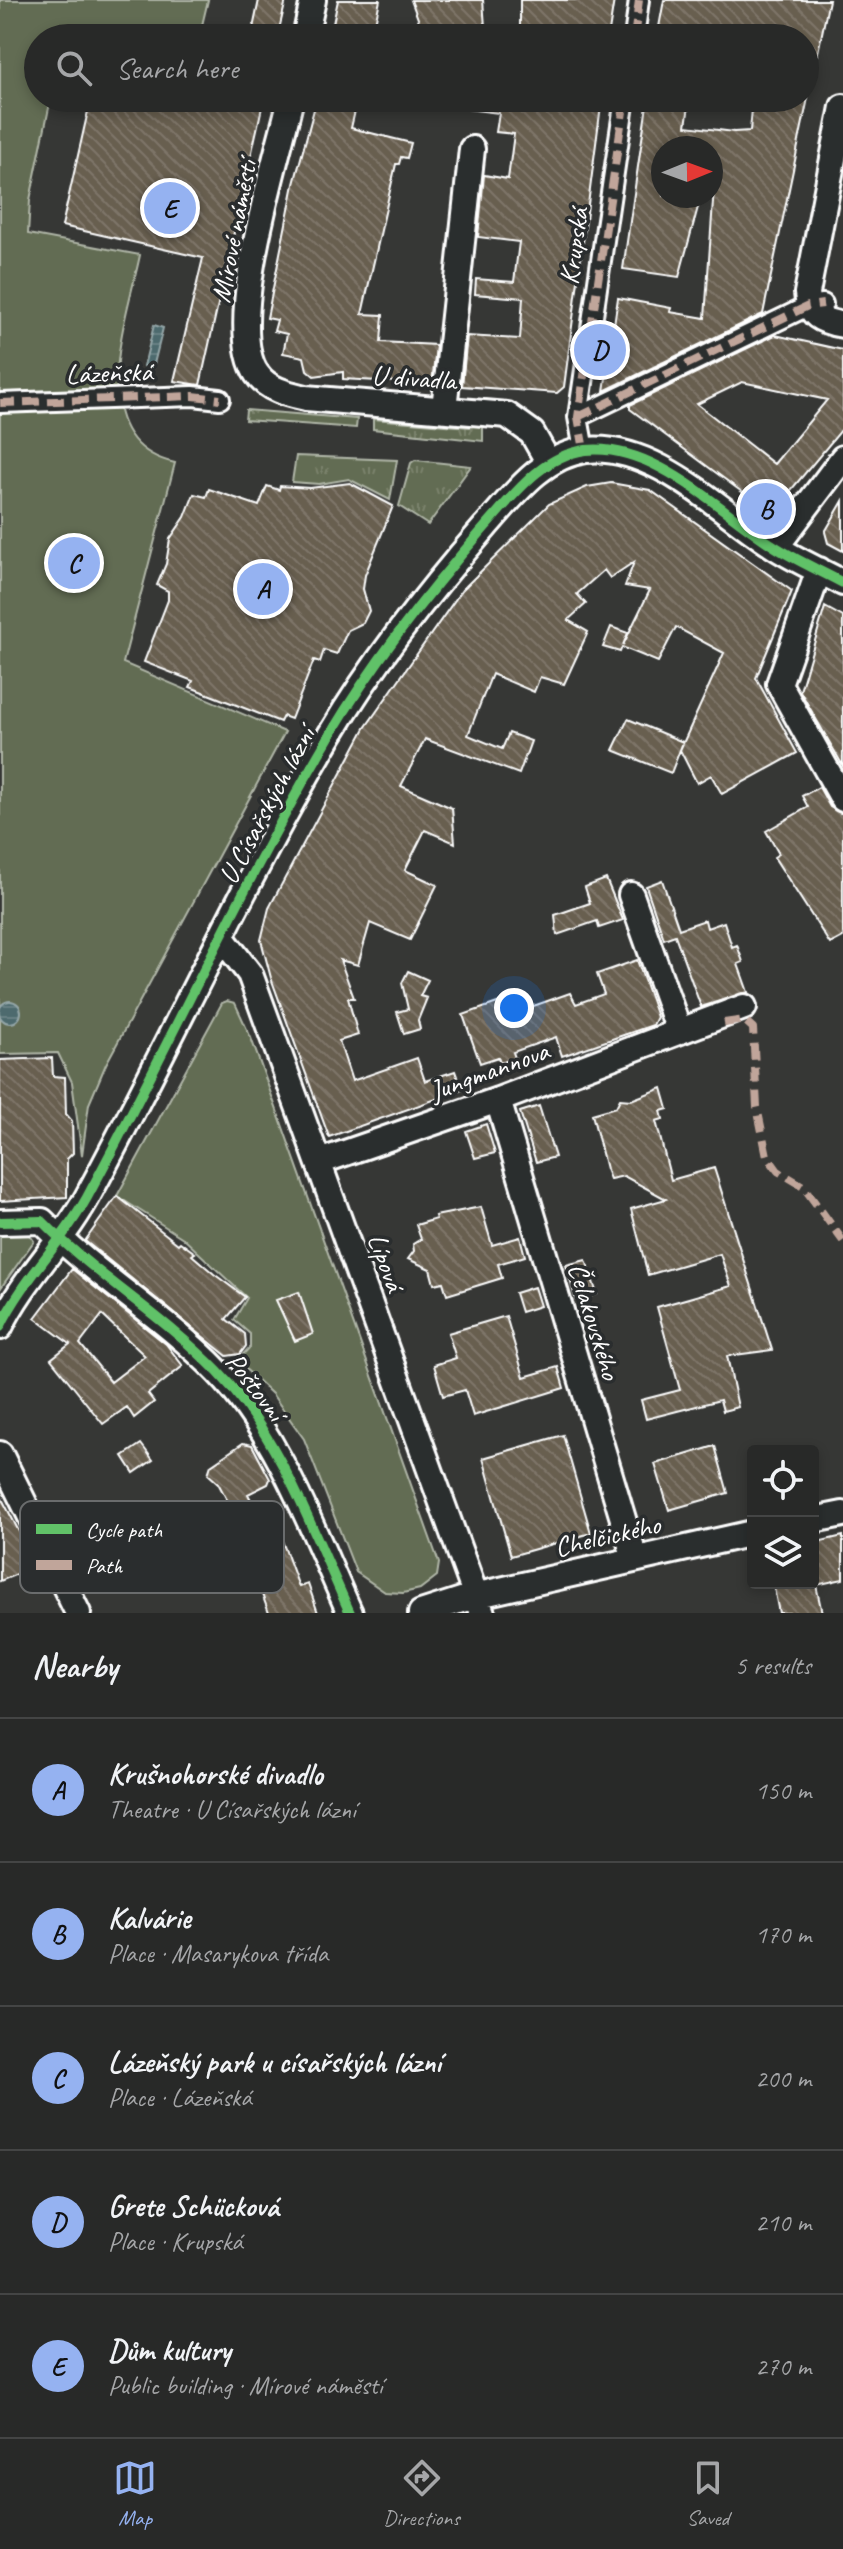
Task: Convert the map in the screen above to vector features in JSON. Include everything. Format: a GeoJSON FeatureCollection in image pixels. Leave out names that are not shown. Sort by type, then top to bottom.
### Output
{"type":"FeatureCollection","features":[{"type":"Feature","properties":{"kind":"street"},"geometry":{"type":"LineString","coordinates":[[308,24],[313,0]]}},
{"type":"Feature","properties":{"kind":"street"},"geometry":{"type":"LineString","coordinates":[[636,24],[639,0]]}},
{"type":"Feature","properties":{"kind":"street"},"geometry":{"type":"LineString","coordinates":[[843,107],[808,282],[816,305],[816,317],[843,325]]}},
{"type":"Feature","properties":{"kind":"street","name":"Mírové náměstí"},"geometry":{"type":"LineString","coordinates":[[257,375],[244,334],[249,279],[288,112]]}},
{"type":"Feature","properties":{"kind":"street","name":"Krupská"},"geometry":{"type":"LineString","coordinates":[[584,450],[578,417],[623,112]]}},
{"type":"Feature","properties":{"kind":"street"},"geometry":{"type":"LineString","coordinates":[[444,409],[472,149]]}},
{"type":"Feature","properties":{"kind":"street"},"geometry":{"type":"LineString","coordinates":[[578,417],[816,305]]}},
{"type":"Feature","properties":{"kind":"street","name":"U divadla"},"geometry":{"type":"LineString","coordinates":[[257,375],[285,394],[306,398],[507,415],[532,433],[549,463]]}},
{"type":"Feature","properties":{"kind":"street","name":"Lázeňská"},"geometry":{"type":"LineString","coordinates":[[0,403],[193,396],[220,399]]}},
{"type":"Feature","properties":{"kind":"street"},"geometry":{"type":"LineString","coordinates":[[584,450],[621,451],[660,467],[776,547],[843,583]]}},
{"type":"Feature","properties":{"kind":"street","name":"U Císařských lázní"},"geometry":{"type":"LineString","coordinates":[[0,1327],[15,1298],[89,1195],[330,735],[378,662],[454,563],[517,491],[549,463],[584,450]]}},
{"type":"Feature","properties":{"kind":"street"},"geometry":{"type":"LineString","coordinates":[[776,547],[843,458]]}},
{"type":"Feature","properties":{"kind":"street"},"geometry":{"type":"LineString","coordinates":[[819,570],[779,684],[843,799]]}},
{"type":"Feature","properties":{"kind":"street"},"geometry":{"type":"LineString","coordinates":[[631,895],[679,1031]]}},
{"type":"Feature","properties":{"kind":"street","name":"Lípová"},"geometry":{"type":"LineString","coordinates":[[222,938],[250,974],[478,1605]]}},
{"type":"Feature","properties":{"kind":"street","name":"Jungmannova"},"geometry":{"type":"LineString","coordinates":[[319,1162],[498,1100],[744,1007]]}},
{"type":"Feature","properties":{"kind":"street","name":"Čelakovského"},"geometry":{"type":"LineString","coordinates":[[498,1100],[635,1559]]}},
{"type":"Feature","properties":{"kind":"street","name":"Poštovní"},"geometry":{"type":"LineString","coordinates":[[0,1222],[42,1221],[59,1239],[151,1311],[218,1372],[246,1404],[268,1440],[350,1613]]}},
{"type":"Feature","properties":{"kind":"street"},"geometry":{"type":"LineString","coordinates":[[0,1454],[23,1501]]}},
{"type":"Feature","properties":{"kind":"street"},"geometry":{"type":"LineString","coordinates":[[819,1519],[843,1514]]}},
{"type":"Feature","properties":{"kind":"street","name":"Chelčického"},"geometry":{"type":"LineString","coordinates":[[478,1605],[635,1559],[747,1534]]}},
{"type":"Feature","properties":{"kind":"street"},"geometry":{"type":"LineString","coordinates":[[68,1593],[78,1613]]}},
{"type":"Feature","properties":{"kind":"street"},"geometry":{"type":"LineString","coordinates":[[421,1613],[478,1605]]}},
{"type":"Feature","properties":{"kind":"green space"},"geometry":{"type":"Polygon","coordinates":[[[0,0],[208,0],[202,24],[24,24],[24,112],[48,112],[30,200],[28,234],[140,255],[120,343],[117,375],[119,405],[128,431],[146,451],[175,463],[123,663],[285,732],[106,1064],[89,1104],[82,1155],[72,1082],[58,1053],[0,1054],[0,0]]]}},
{"type":"Feature","properties":{"kind":"green space"},"geometry":{"type":"Polygon","coordinates":[[[246,410],[357,419],[356,428],[245,420],[246,410]]]}},
{"type":"Feature","properties":{"kind":"green space"},"geometry":{"type":"Polygon","coordinates":[[[373,419],[470,427],[483,423],[483,441],[373,429],[373,419]]]}},
{"type":"Feature","properties":{"kind":"green space"},"geometry":{"type":"Polygon","coordinates":[[[296,456],[397,460],[390,500],[349,479],[319,484],[292,482],[296,456]]]}},
{"type":"Feature","properties":{"kind":"green space"},"geometry":{"type":"Polygon","coordinates":[[[415,460],[471,466],[428,525],[399,506],[411,463],[415,460]]]}},
{"type":"Feature","properties":{"kind":"green space"},"geometry":{"type":"Polygon","coordinates":[[[222,1003],[235,1003],[251,1038],[439,1563],[437,1576],[420,1589],[403,1593],[385,1592],[356,1572],[304,1439],[272,1394],[237,1361],[250,1347],[250,1334],[234,1320],[247,1298],[183,1238],[117,1196],[222,1003]]]}},
{"type":"Feature","properties":{"kind":"green space"},"geometry":{"type":"Polygon","coordinates":[[[0,1233],[29,1234],[34,1241],[0,1289],[0,1233]]]}},
{"type":"Feature","properties":{"kind":"water"},"geometry":{"type":"Polygon","coordinates":[[[154,325],[163,328],[153,368],[144,366],[154,325]]]}},
{"type":"Feature","properties":{"kind":"water"},"geometry":{"type":"Polygon","coordinates":[[[63,540],[72,544],[76,553],[72,562],[63,566],[54,562],[50,553],[54,544],[63,540]]]}},
{"type":"Feature","properties":{"kind":"water"},"geometry":{"type":"Polygon","coordinates":[[[10,1001],[18,1004],[21,1012],[18,1020],[10,1023],[2,1020],[-1,1012],[2,1004],[10,1001]]]}},
{"type":"Feature","properties":{"kind":"building"},"geometry":{"type":"Polygon","coordinates":[[[259,0],[286,0],[280,24],[254,24],[259,0]]]}},
{"type":"Feature","properties":{"kind":"building"},"geometry":{"type":"Polygon","coordinates":[[[338,0],[380,0],[375,24],[333,24],[338,0]]]}},
{"type":"Feature","properties":{"kind":"building"},"geometry":{"type":"Polygon","coordinates":[[[411,0],[483,0],[485,24],[420,24],[411,0]]]}},
{"type":"Feature","properties":{"kind":"building"},"geometry":{"type":"Polygon","coordinates":[[[520,0],[614,0],[610,24],[520,24],[520,0]]]}},
{"type":"Feature","properties":{"kind":"building"},"geometry":{"type":"Polygon","coordinates":[[[664,0],[829,0],[819,48],[819,24],[660,24],[664,0]]]}},
{"type":"Feature","properties":{"kind":"building"},"geometry":{"type":"Polygon","coordinates":[[[88,112],[261,112],[200,385],[174,381],[203,258],[62,226],[88,112]]]}},
{"type":"Feature","properties":{"kind":"building"},"geometry":{"type":"Polygon","coordinates":[[[313,112],[355,112],[351,128],[411,143],[407,158],[401,157],[399,164],[396,164],[362,314],[383,315],[381,342],[436,345],[432,384],[343,379],[343,372],[314,376],[307,370],[304,357],[283,353],[287,334],[274,331],[277,320],[267,318],[294,184],[313,112]]]}},
{"type":"Feature","properties":{"kind":"building"},"geometry":{"type":"Polygon","coordinates":[[[491,112],[600,112],[564,387],[557,393],[462,386],[467,336],[520,339],[523,298],[475,294],[476,279],[514,282],[519,242],[478,237],[484,175],[508,179],[514,134],[496,132],[499,113],[491,112]]]}},
{"type":"Feature","properties":{"kind":"building"},"geometry":{"type":"Polygon","coordinates":[[[646,112],[688,112],[686,126],[734,132],[750,131],[752,112],[805,112],[763,314],[604,391],[618,298],[705,318],[713,208],[723,208],[723,136],[651,136],[651,208],[698,208],[679,277],[623,269],[646,112]]]}},
{"type":"Feature","properties":{"kind":"building"},"geometry":{"type":"Polygon","coordinates":[[[775,335],[843,350],[843,428],[776,508],[765,509],[630,409],[630,405],[775,335]],[[742,382],[697,404],[774,464],[827,400],[742,382]]]}},
{"type":"Feature","properties":{"kind":"building"},"geometry":{"type":"Polygon","coordinates":[[[350,483],[393,506],[365,575],[363,589],[369,611],[363,623],[348,630],[337,654],[324,650],[320,662],[314,660],[291,719],[283,716],[280,722],[190,687],[193,681],[144,662],[168,600],[168,591],[157,585],[166,564],[170,539],[185,517],[194,494],[206,497],[209,489],[259,506],[267,486],[279,490],[280,486],[310,488],[350,483]]]}},
{"type":"Feature","properties":{"kind":"building"},"geometry":{"type":"Polygon","coordinates":[[[611,483],[650,490],[792,591],[756,678],[797,753],[722,794],[711,775],[697,783],[680,750],[724,653],[676,627],[658,662],[622,647],[620,652],[603,647],[611,627],[628,633],[623,645],[650,590],[625,586],[634,562],[610,578],[604,570],[577,594],[586,604],[568,620],[588,632],[564,684],[540,677],[534,692],[492,674],[468,735],[502,749],[509,733],[531,741],[519,774],[425,739],[401,786],[452,808],[455,843],[425,830],[405,870],[437,885],[410,940],[370,923],[358,965],[340,960],[354,998],[348,998],[358,1035],[339,1041],[352,1081],[417,1058],[425,1081],[455,1071],[462,1090],[329,1137],[271,978],[261,940],[269,908],[365,728],[462,590],[549,504],[587,487],[611,483]]]}},
{"type":"Feature","properties":{"kind":"building"},"geometry":{"type":"Polygon","coordinates":[[[843,501],[843,551],[828,543],[825,532],[843,501]]]}},
{"type":"Feature","properties":{"kind":"building"},"geometry":{"type":"Polygon","coordinates":[[[825,607],[843,617],[843,766],[800,691],[825,607]]]}},
{"type":"Feature","properties":{"kind":"building"},"geometry":{"type":"Polygon","coordinates":[[[628,719],[683,742],[671,773],[613,750],[628,719]]]}},
{"type":"Feature","properties":{"kind":"building"},"geometry":{"type":"Polygon","coordinates":[[[819,787],[830,807],[843,814],[843,937],[830,944],[774,857],[779,854],[766,831],[808,807],[802,796],[819,787]]]}},
{"type":"Feature","properties":{"kind":"building"},"geometry":{"type":"Polygon","coordinates":[[[606,879],[623,920],[599,928],[597,921],[557,935],[555,915],[590,903],[585,887],[606,879]]]}},
{"type":"Feature","properties":{"kind":"building"},"geometry":{"type":"Polygon","coordinates":[[[662,880],[679,929],[705,920],[707,928],[724,922],[732,947],[737,945],[743,962],[738,964],[748,992],[701,1007],[675,935],[664,939],[646,886],[662,880]]]}},
{"type":"Feature","properties":{"kind":"building"},"geometry":{"type":"Polygon","coordinates":[[[637,960],[657,1017],[653,1025],[562,1056],[556,1037],[513,1052],[515,1058],[500,1063],[498,1057],[480,1063],[463,1015],[520,995],[525,1009],[570,993],[576,1004],[604,994],[597,974],[637,960]]]}},
{"type":"Feature","properties":{"kind":"building"},"geometry":{"type":"Polygon","coordinates":[[[408,971],[428,980],[420,996],[427,998],[418,1020],[420,1029],[404,1034],[397,1012],[408,1009],[402,983],[408,971]]]}},
{"type":"Feature","properties":{"kind":"building"},"geometry":{"type":"Polygon","coordinates":[[[52,1058],[53,1076],[65,1077],[66,1114],[72,1121],[73,1153],[67,1159],[67,1197],[0,1201],[0,1060],[52,1058]]]}},
{"type":"Feature","properties":{"kind":"building"},"geometry":{"type":"Polygon","coordinates":[[[662,1088],[668,1109],[661,1111],[663,1119],[656,1121],[671,1180],[714,1168],[772,1350],[727,1356],[738,1407],[723,1411],[720,1400],[646,1419],[641,1400],[680,1390],[657,1307],[731,1286],[720,1254],[648,1275],[631,1209],[666,1199],[624,1176],[610,1179],[606,1169],[592,1114],[616,1107],[620,1099],[631,1100],[662,1088]]]}},
{"type":"Feature","properties":{"kind":"building"},"geometry":{"type":"Polygon","coordinates":[[[539,1106],[555,1157],[536,1162],[520,1112],[539,1106]]]}},
{"type":"Feature","properties":{"kind":"building"},"geometry":{"type":"Polygon","coordinates":[[[486,1124],[495,1153],[475,1158],[466,1131],[486,1124]]]}},
{"type":"Feature","properties":{"kind":"building"},"geometry":{"type":"Polygon","coordinates":[[[117,1196],[178,1244],[180,1242],[195,1253],[192,1255],[245,1297],[226,1319],[245,1334],[246,1346],[240,1354],[227,1356],[85,1241],[117,1196]]]}},
{"type":"Feature","properties":{"kind":"building"},"geometry":{"type":"Polygon","coordinates":[[[481,1207],[492,1245],[520,1237],[525,1256],[498,1264],[502,1278],[447,1295],[443,1282],[434,1284],[430,1269],[408,1259],[414,1251],[413,1244],[421,1239],[416,1225],[436,1219],[435,1216],[481,1207]]]}},
{"type":"Feature","properties":{"kind":"building"},"geometry":{"type":"Polygon","coordinates":[[[586,1260],[597,1294],[576,1300],[566,1265],[586,1260]]]}},
{"type":"Feature","properties":{"kind":"building"},"geometry":{"type":"Polygon","coordinates":[[[72,1269],[166,1344],[183,1366],[148,1394],[154,1402],[134,1418],[127,1407],[103,1424],[51,1359],[70,1344],[35,1318],[72,1269]],[[102,1315],[80,1344],[111,1382],[145,1356],[102,1315]]]}},
{"type":"Feature","properties":{"kind":"building"},"geometry":{"type":"Polygon","coordinates":[[[534,1287],[540,1306],[521,1312],[515,1293],[534,1287]]]}},
{"type":"Feature","properties":{"kind":"building"},"geometry":{"type":"Polygon","coordinates":[[[299,1292],[313,1334],[295,1341],[276,1300],[299,1292]]]}},
{"type":"Feature","properties":{"kind":"building"},"geometry":{"type":"Polygon","coordinates":[[[506,1316],[524,1377],[558,1367],[564,1388],[473,1416],[465,1390],[443,1396],[434,1365],[456,1358],[448,1333],[506,1316]]]}},
{"type":"Feature","properties":{"kind":"building"},"geometry":{"type":"Polygon","coordinates":[[[563,1435],[591,1533],[511,1556],[483,1458],[563,1435]]]}},
{"type":"Feature","properties":{"kind":"building"},"geometry":{"type":"Polygon","coordinates":[[[243,1443],[252,1445],[270,1479],[268,1484],[248,1494],[249,1501],[228,1501],[218,1483],[208,1474],[211,1465],[243,1443]]]}},
{"type":"Feature","properties":{"kind":"building"},"geometry":{"type":"Polygon","coordinates":[[[141,1444],[153,1460],[134,1473],[123,1456],[141,1444]]]}},
{"type":"Feature","properties":{"kind":"building"},"geometry":{"type":"Polygon","coordinates":[[[715,1446],[728,1493],[669,1510],[655,1464],[715,1446]]]}},
{"type":"Feature","properties":{"kind":"building"},"geometry":{"type":"Polygon","coordinates":[[[0,1495],[20,1533],[20,1573],[0,1581],[0,1495]]]}},
{"type":"Feature","properties":{"kind":"building"},"geometry":{"type":"Polygon","coordinates":[[[843,1536],[843,1579],[819,1584],[819,1542],[843,1536]]]}},
{"type":"Feature","properties":{"kind":"building"},"geometry":{"type":"Polygon","coordinates":[[[284,1546],[299,1587],[308,1584],[318,1613],[269,1613],[262,1593],[284,1593],[284,1546]]]}},
{"type":"Feature","properties":{"kind":"building"},"geometry":{"type":"Polygon","coordinates":[[[774,1589],[817,1589],[822,1613],[779,1613],[774,1589]]]}},
{"type":"Feature","properties":{"kind":"marked path"},"geometry":{"type":"LineString","coordinates":[[636,24],[639,0]]}},
{"type":"Feature","properties":{"kind":"marked path"},"geometry":{"type":"LineString","coordinates":[[584,450],[578,417],[623,112]]}},
{"type":"Feature","properties":{"kind":"marked path"},"geometry":{"type":"LineString","coordinates":[[578,417],[808,306],[823,304]]}},
{"type":"Feature","properties":{"kind":"marked path"},"geometry":{"type":"LineString","coordinates":[[0,403],[193,396],[220,399]]}},
{"type":"Feature","properties":{"kind":"marked path"},"geometry":{"type":"LineString","coordinates":[[724,1023],[744,1020],[753,1028],[757,1107],[767,1156],[778,1171],[803,1186],[843,1241]]}},
{"type":"Feature","properties":{"kind":"cycle path"},"geometry":{"type":"LineString","coordinates":[[0,1327],[21,1291],[81,1208],[267,847],[347,707],[423,602],[529,479],[555,460],[586,450],[611,451],[636,457],[684,481],[779,549],[843,583]]}},
{"type":"Feature","properties":{"kind":"cycle path"},"geometry":{"type":"LineString","coordinates":[[0,1222],[42,1221],[218,1372],[240,1397],[277,1455],[350,1613]]}},
{"type":"Feature","properties":{"kind":"place","name":"Dům kultury"},"geometry":{"type":"Point","coordinates":[170,208]}},
{"type":"Feature","properties":{"kind":"place","name":"Grete Schücková"},"geometry":{"type":"Point","coordinates":[600,350]}},
{"type":"Feature","properties":{"kind":"place","name":"Kalvárie"},"geometry":{"type":"Point","coordinates":[766,509]}},
{"type":"Feature","properties":{"kind":"place","name":"Lázeňský park u císařských lázní"},"geometry":{"type":"Point","coordinates":[74,563]}},
{"type":"Feature","properties":{"kind":"place","name":"Krušnohorské divadlo"},"geometry":{"type":"Point","coordinates":[263,589]}}]}
